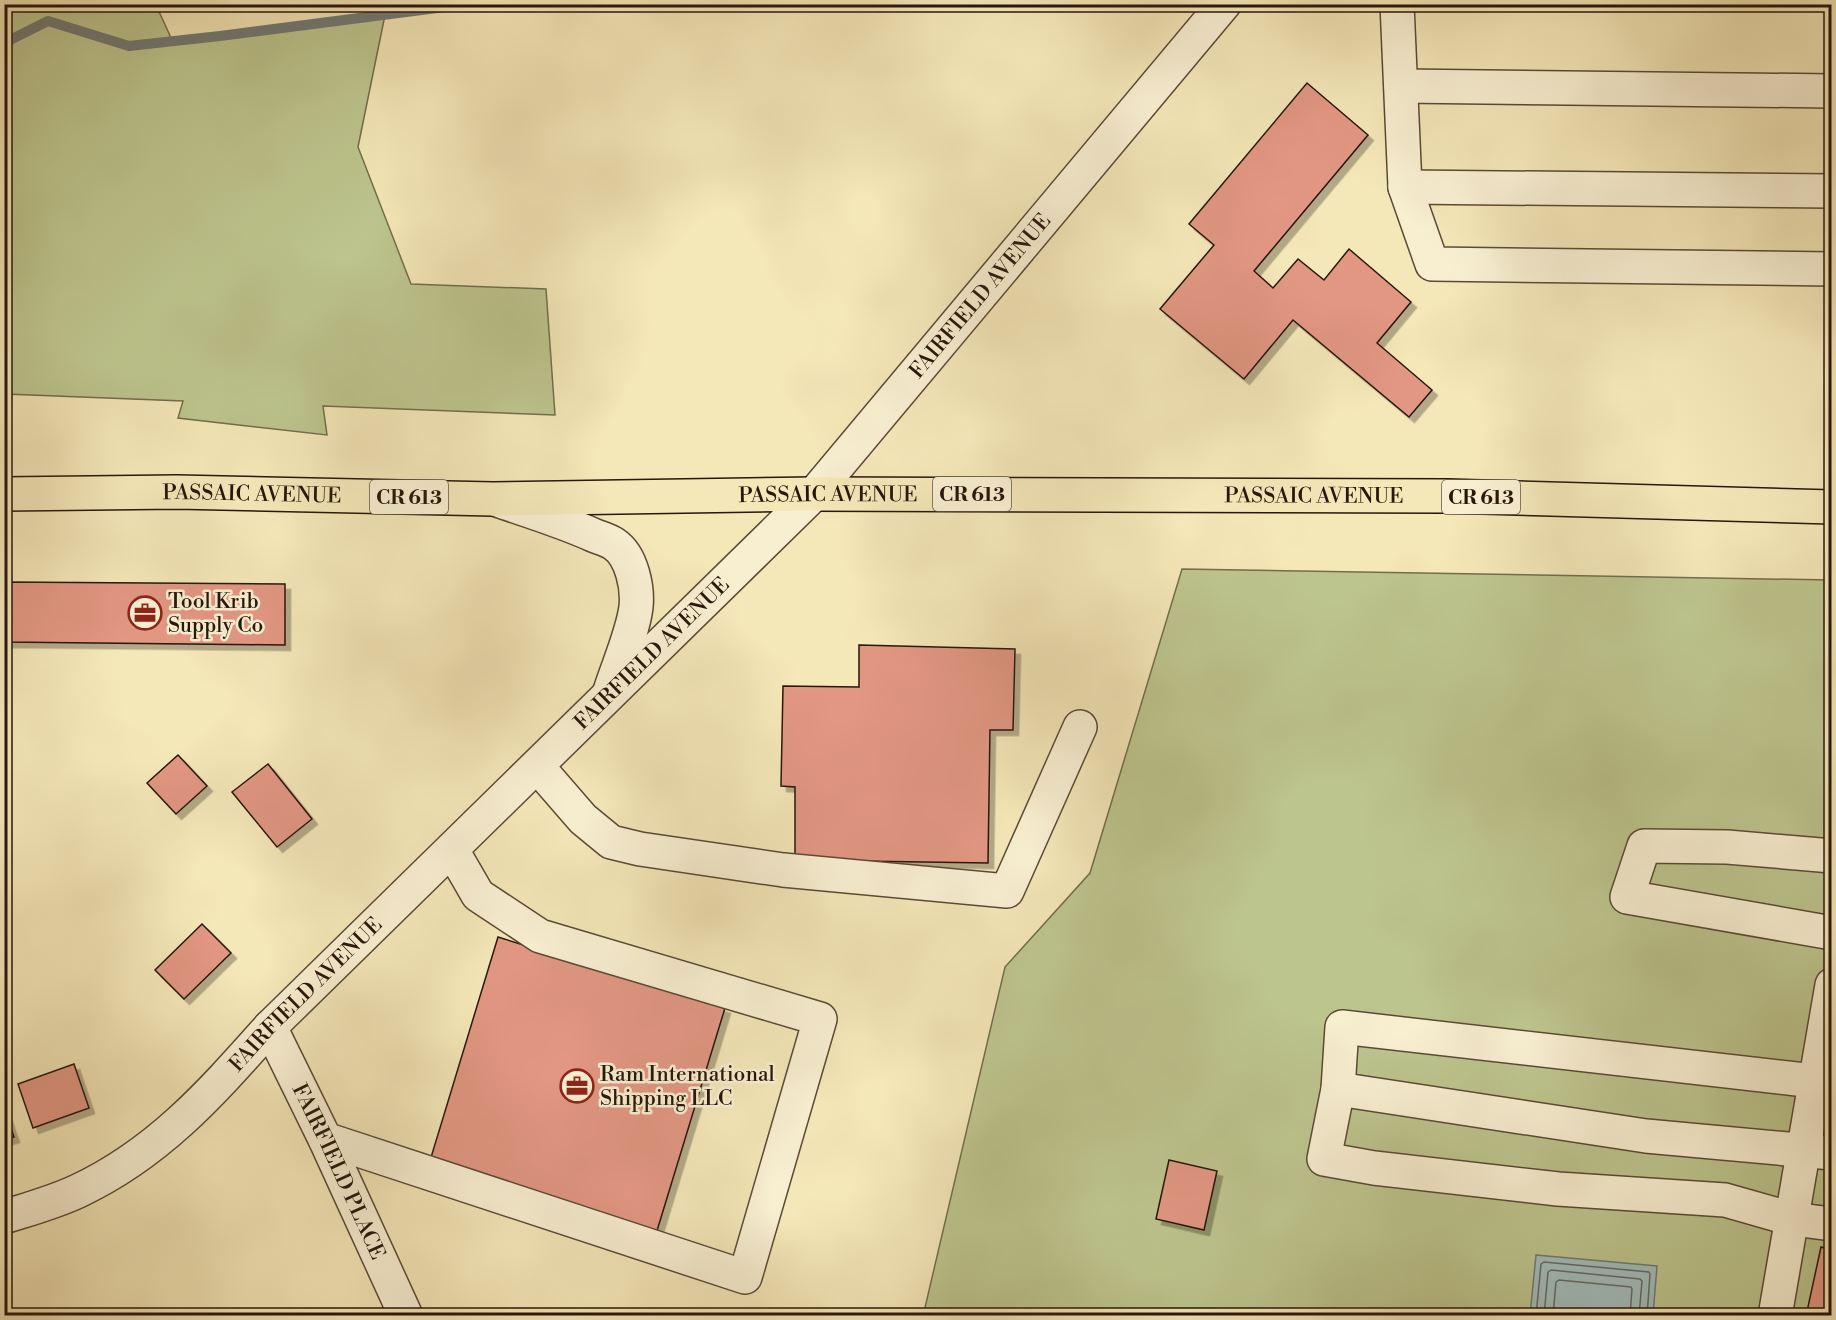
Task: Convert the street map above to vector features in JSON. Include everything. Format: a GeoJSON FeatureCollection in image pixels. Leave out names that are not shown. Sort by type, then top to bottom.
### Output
{"type":"FeatureCollection","features":[{"type":"Feature","properties":{"kind":"main road","name":"PASSAIC AVENUE"},"geometry":{"type":"LineString","coordinates":[[4,494],[177,492],[493,499],[814,494],[1447,496],[1832,507]]}},
{"type":"Feature","properties":{"kind":"street","name":"FAIRFIELD AVENUE"},"geometry":{"type":"LineString","coordinates":[[4,1217],[78,1191],[119,1168],[161,1138],[197,1108],[270,1027],[814,494],[1224,4]]}},
{"type":"Feature","properties":{"kind":"street"},"geometry":{"type":"LineString","coordinates":[[1397,4],[1405,187],[1432,264],[1832,269]]}},
{"type":"Feature","properties":{"kind":"street"},"geometry":{"type":"LineString","coordinates":[[1401,86],[1832,91]]}},
{"type":"Feature","properties":{"kind":"street"},"geometry":{"type":"LineString","coordinates":[[1405,187],[1832,191]]}},
{"type":"Feature","properties":{"kind":"street"},"geometry":{"type":"LineString","coordinates":[[493,499],[605,540],[615,545],[626,559],[632,570],[636,590],[636,608],[632,627],[609,695]]}},
{"type":"Feature","properties":{"kind":"street"},"geometry":{"type":"LineString","coordinates":[[537,766],[583,819],[611,842],[639,849],[783,870],[1007,891],[1080,727]]}},
{"type":"Feature","properties":{"kind":"street"},"geometry":{"type":"LineString","coordinates":[[1832,856],[1726,847],[1644,846],[1627,897],[1832,933]]}},
{"type":"Feature","properties":{"kind":"street"},"geometry":{"type":"LineString","coordinates":[[325,1139],[745,1277],[820,1019],[540,936],[478,896],[452,850]]}},
{"type":"Feature","properties":{"kind":"street"},"geometry":{"type":"LineString","coordinates":[[1775,1316],[1792,1219],[1818,1152],[1832,985]]}},
{"type":"Feature","properties":{"kind":"street","name":"FAIRFIELD PLACE"},"geometry":{"type":"LineString","coordinates":[[270,1027],[325,1139],[406,1316]]}},
{"type":"Feature","properties":{"kind":"street"},"geometry":{"type":"LineString","coordinates":[[1823,1082],[1342,1027],[1338,1089],[1324,1159],[1374,1168],[1558,1189],[1725,1200],[1792,1219],[1832,1224]]}},
{"type":"Feature","properties":{"kind":"street"},"geometry":{"type":"LineString","coordinates":[[1338,1089],[1646,1136],[1818,1152]]}},
{"type":"Feature","properties":{"kind":"green space"},"geometry":{"type":"Polygon","coordinates":[[[5,4],[156,5],[172,40],[385,15],[358,147],[411,284],[546,289],[555,415],[323,406],[327,435],[178,418],[183,401],[5,394],[5,4]]]}},
{"type":"Feature","properties":{"kind":"green space"},"geometry":{"type":"Polygon","coordinates":[[[1182,569],[1831,580],[1831,1315],[923,1316],[1005,967],[1090,873],[1182,569]]]}},
{"type":"Feature","properties":{"kind":"water"},"geometry":{"type":"Polygon","coordinates":[[[1536,1255],[1657,1266],[1653,1315],[1530,1315],[1536,1255]]]}},
{"type":"Feature","properties":{"kind":"building"},"geometry":{"type":"Polygon","coordinates":[[[1307,83],[1368,135],[1254,271],[1273,288],[1298,259],[1324,280],[1349,249],[1411,302],[1377,343],[1432,390],[1409,417],[1293,320],[1244,379],[1160,309],[1214,245],[1189,224],[1307,83]]]}},
{"type":"Feature","properties":{"kind":"building","name":"Tool Krib Supply Co"},"geometry":{"type":"Polygon","coordinates":[[[4,582],[285,584],[285,645],[4,642],[4,582]]]}},
{"type":"Feature","properties":{"kind":"building"},"geometry":{"type":"Polygon","coordinates":[[[859,645],[1015,649],[1013,730],[990,730],[988,863],[795,860],[795,787],[781,786],[783,686],[859,687],[859,645]]]}},
{"type":"Feature","properties":{"kind":"building"},"geometry":{"type":"Polygon","coordinates":[[[178,755],[207,786],[176,814],[147,783],[178,755]]]}},
{"type":"Feature","properties":{"kind":"building"},"geometry":{"type":"Polygon","coordinates":[[[268,764],[312,819],[277,847],[232,792],[268,764]]]}},
{"type":"Feature","properties":{"kind":"building"},"geometry":{"type":"Polygon","coordinates":[[[202,924],[231,953],[184,999],[155,970],[202,924]]]}},
{"type":"Feature","properties":{"kind":"building","name":"Ram International Shipping LLC"},"geometry":{"type":"Polygon","coordinates":[[[498,937],[725,1008],[656,1234],[429,1164],[498,937]]]}},
{"type":"Feature","properties":{"kind":"building"},"geometry":{"type":"Polygon","coordinates":[[[74,1064],[89,1108],[33,1128],[18,1084],[74,1064]]]}},
{"type":"Feature","properties":{"kind":"building"},"geometry":{"type":"Polygon","coordinates":[[[4,1108],[14,1137],[4,1140],[4,1108]]]}},
{"type":"Feature","properties":{"kind":"building"},"geometry":{"type":"Polygon","coordinates":[[[1169,1160],[1217,1171],[1204,1230],[1156,1219],[1169,1160]]]}},
{"type":"Feature","properties":{"kind":"building"},"geometry":{"type":"Polygon","coordinates":[[[1821,1247],[1832,1250],[1832,1316],[1806,1316],[1821,1247]]]}},
{"type":"Feature","properties":{"kind":"waterway"},"geometry":{"type":"LineString","coordinates":[[4,43],[48,21],[129,46],[468,4]]}},
{"type":"Feature","properties":{"kind":"place","name":"Tool Krib Supply Co"},"geometry":{"type":"Point","coordinates":[145,613]}},
{"type":"Feature","properties":{"kind":"place","name":"Ram International Shipping LLC"},"geometry":{"type":"Point","coordinates":[577,1086]}}]}
